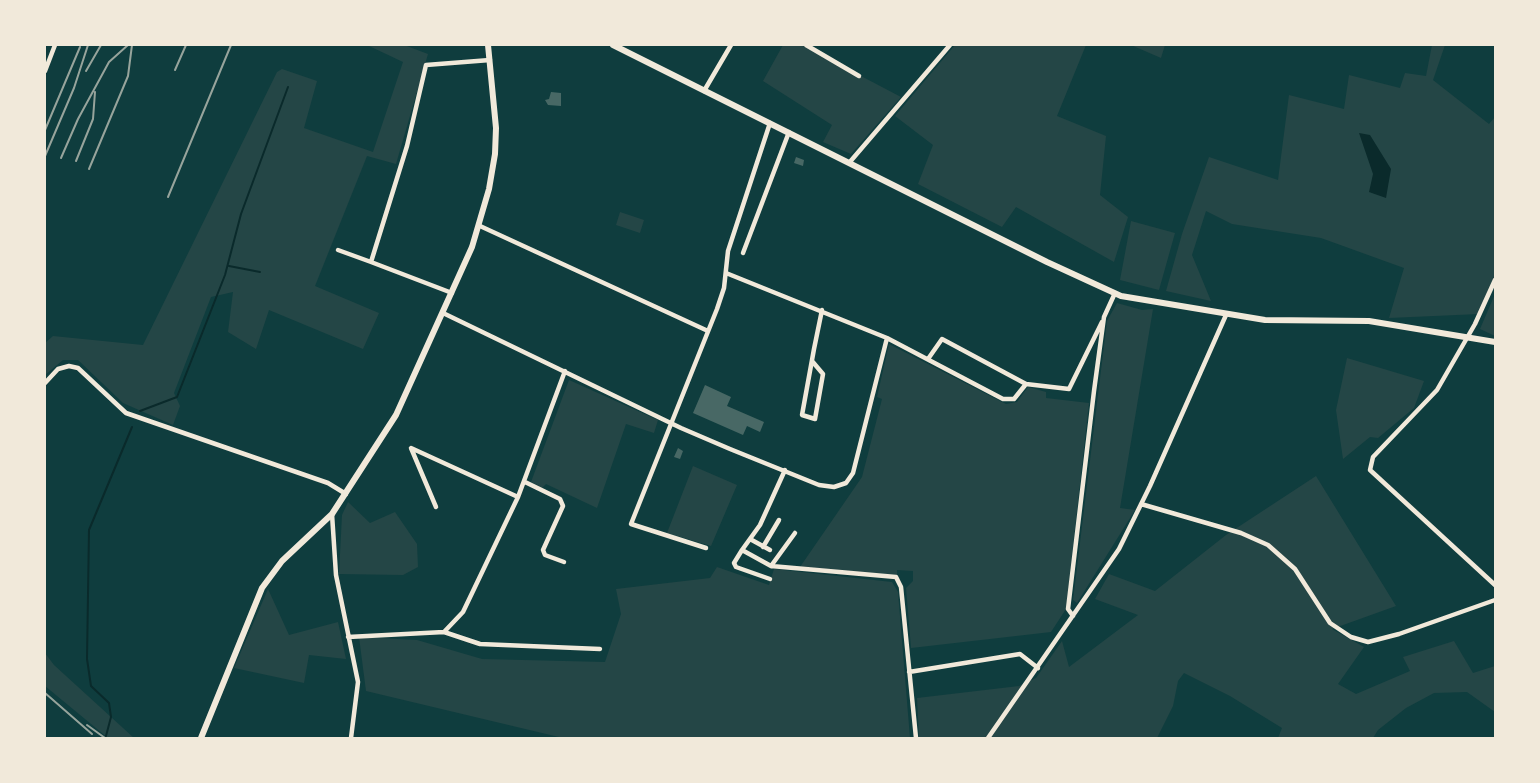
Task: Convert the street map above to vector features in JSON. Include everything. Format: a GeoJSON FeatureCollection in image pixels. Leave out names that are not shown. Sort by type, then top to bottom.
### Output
{"type":"FeatureCollection","features":[{"type":"Feature","properties":{"kind":"street"},"geometry":{"type":"LineString","coordinates":[[45,71],[55,45]]}},
{"type":"Feature","properties":{"kind":"street"},"geometry":{"type":"LineString","coordinates":[[201,738],[262,588],[282,561],[332,514],[405,399],[480,226],[495,154],[496,128],[488,45]]}},
{"type":"Feature","properties":{"kind":"street"},"geometry":{"type":"LineString","coordinates":[[613,45],[1115,293],[1135,300],[1279,321],[1369,321],[1491,341]]}},
{"type":"Feature","properties":{"kind":"street"},"geometry":{"type":"LineString","coordinates":[[704,91],[731,45]]}},
{"type":"Feature","properties":{"kind":"street"},"geometry":{"type":"LineString","coordinates":[[806,45],[859,76]]}},
{"type":"Feature","properties":{"kind":"street"},"geometry":{"type":"LineString","coordinates":[[849,163],[950,45]]}},
{"type":"Feature","properties":{"kind":"street"},"geometry":{"type":"LineString","coordinates":[[371,262],[407,146],[426,65],[490,60]]}},
{"type":"Feature","properties":{"kind":"street"},"geometry":{"type":"LineString","coordinates":[[706,548],[631,524],[724,288],[728,251],[770,123]]}},
{"type":"Feature","properties":{"kind":"street"},"geometry":{"type":"LineString","coordinates":[[743,253],[789,132]]}},
{"type":"Feature","properties":{"kind":"street"},"geometry":{"type":"LineString","coordinates":[[480,226],[708,331]]}},
{"type":"Feature","properties":{"kind":"street"},"geometry":{"type":"LineString","coordinates":[[338,249],[452,293]]}},
{"type":"Feature","properties":{"kind":"street"},"geometry":{"type":"LineString","coordinates":[[726,273],[887,338],[1004,399],[1014,399],[1026,384]]}},
{"type":"Feature","properties":{"kind":"street"},"geometry":{"type":"LineString","coordinates":[[1495,280],[1468,336],[1437,390],[1373,457],[1370,470],[1495,585]]}},
{"type":"Feature","properties":{"kind":"street"},"geometry":{"type":"LineString","coordinates":[[928,359],[942,339],[1026,384],[1069,389],[1115,293]]}},
{"type":"Feature","properties":{"kind":"street"},"geometry":{"type":"LineString","coordinates":[[812,361],[823,374],[815,418],[802,415],[812,361],[822,310]]}},
{"type":"Feature","properties":{"kind":"street"},"geometry":{"type":"LineString","coordinates":[[443,313],[672,422],[819,484],[834,487],[846,483],[853,473],[887,338]]}},
{"type":"Feature","properties":{"kind":"street"},"geometry":{"type":"LineString","coordinates":[[988,738],[1119,549],[1226,315]]}},
{"type":"Feature","properties":{"kind":"street"},"geometry":{"type":"LineString","coordinates":[[1073,616],[1068,609],[1104,317]]}},
{"type":"Feature","properties":{"kind":"street"},"geometry":{"type":"LineString","coordinates":[[45,383],[58,369],[69,366],[78,368],[126,413],[328,483],[346,494]]}},
{"type":"Feature","properties":{"kind":"street"},"geometry":{"type":"LineString","coordinates":[[444,632],[463,612],[525,482],[565,371]]}},
{"type":"Feature","properties":{"kind":"street"},"geometry":{"type":"LineString","coordinates":[[436,507],[411,448],[518,497]]}},
{"type":"Feature","properties":{"kind":"street"},"geometry":{"type":"LineString","coordinates":[[770,579],[736,567],[734,562],[760,525],[785,470]]}},
{"type":"Feature","properties":{"kind":"street"},"geometry":{"type":"LineString","coordinates":[[525,482],[560,499],[563,506],[543,550],[545,555],[564,562]]}},
{"type":"Feature","properties":{"kind":"street"},"geometry":{"type":"LineString","coordinates":[[1141,504],[1241,533],[1268,545],[1295,569],[1330,623],[1351,637],[1368,642],[1399,634],[1495,600]]}},
{"type":"Feature","properties":{"kind":"street"},"geometry":{"type":"LineString","coordinates":[[332,514],[336,575],[358,682],[351,738]]}},
{"type":"Feature","properties":{"kind":"street"},"geometry":{"type":"LineString","coordinates":[[763,547],[779,520]]}},
{"type":"Feature","properties":{"kind":"street"},"geometry":{"type":"LineString","coordinates":[[771,566],[795,533]]}},
{"type":"Feature","properties":{"kind":"street"},"geometry":{"type":"LineString","coordinates":[[750,539],[770,550]]}},
{"type":"Feature","properties":{"kind":"street"},"geometry":{"type":"LineString","coordinates":[[742,550],[771,566],[896,577],[901,587],[916,738]]}},
{"type":"Feature","properties":{"kind":"street"},"geometry":{"type":"LineString","coordinates":[[348,637],[444,632],[480,644],[600,649]]}},
{"type":"Feature","properties":{"kind":"street"},"geometry":{"type":"LineString","coordinates":[[909,672],[1020,654],[1039,666]]}},
{"type":"Feature","properties":{"kind":"shaded area"},"geometry":{"type":"Polygon","coordinates":[[[367,45],[404,45],[428,54],[396,164],[367,156],[315,286],[379,313],[363,349],[269,310],[256,349],[228,332],[233,292],[211,297],[174,393],[180,406],[173,425],[123,403],[78,360],[63,360],[45,375],[45,343],[53,336],[143,345],[277,72],[282,69],[317,81],[304,128],[373,152],[403,62],[367,45]]]}},
{"type":"Feature","properties":{"kind":"shaded area"},"geometry":{"type":"Polygon","coordinates":[[[783,45],[802,45],[901,97],[851,154],[823,142],[832,125],[763,81],[783,45]]]}},
{"type":"Feature","properties":{"kind":"shaded area"},"geometry":{"type":"Polygon","coordinates":[[[955,45],[1086,45],[1057,116],[1106,136],[1100,195],[1128,217],[1114,262],[1016,207],[1002,227],[918,184],[933,145],[895,116],[955,45]]]}},
{"type":"Feature","properties":{"kind":"shaded area"},"geometry":{"type":"Polygon","coordinates":[[[1131,45],[1165,45],[1161,58],[1131,45]]]}},
{"type":"Feature","properties":{"kind":"shaded area"},"geometry":{"type":"Polygon","coordinates":[[[1432,45],[1445,45],[1433,80],[1489,124],[1495,117],[1495,279],[1479,314],[1389,318],[1404,268],[1321,238],[1232,224],[1206,211],[1192,255],[1211,301],[1166,291],[1182,234],[1209,157],[1278,180],[1289,95],[1344,109],[1349,75],[1400,88],[1405,73],[1426,76],[1432,45]]]}},
{"type":"Feature","properties":{"kind":"shaded area"},"geometry":{"type":"Polygon","coordinates":[[[1359,133],[1370,135],[1391,169],[1386,198],[1369,192],[1373,174],[1359,133]]]}},
{"type":"Feature","properties":{"kind":"shaded area"},"geometry":{"type":"Polygon","coordinates":[[[620,212],[644,220],[640,233],[616,225],[620,212]]]}},
{"type":"Feature","properties":{"kind":"shaded area"},"geometry":{"type":"Polygon","coordinates":[[[1131,221],[1175,233],[1159,290],[1120,280],[1131,221]]]}},
{"type":"Feature","properties":{"kind":"shaded area"},"geometry":{"type":"Polygon","coordinates":[[[1495,294],[1495,336],[1480,329],[1495,294]]]}},
{"type":"Feature","properties":{"kind":"shaded area"},"geometry":{"type":"Polygon","coordinates":[[[1117,303],[1142,310],[1153,309],[1120,508],[1135,510],[1077,603],[1073,600],[1107,321],[1117,303]]]}},
{"type":"Feature","properties":{"kind":"shaded area"},"geometry":{"type":"Polygon","coordinates":[[[889,344],[1006,404],[1017,402],[1028,387],[1046,392],[1046,398],[1089,403],[1066,609],[1051,632],[911,648],[906,588],[913,581],[913,571],[897,570],[897,575],[800,567],[862,477],[882,399],[877,397],[889,344]]]}},
{"type":"Feature","properties":{"kind":"shaded area"},"geometry":{"type":"Polygon","coordinates":[[[1347,358],[1424,381],[1414,408],[1378,438],[1370,437],[1343,459],[1336,410],[1347,358]]]}},
{"type":"Feature","properties":{"kind":"shaded area"},"geometry":{"type":"Polygon","coordinates":[[[569,380],[658,420],[654,433],[626,424],[597,508],[546,484],[542,488],[531,482],[569,380]]]}},
{"type":"Feature","properties":{"kind":"shaded area"},"geometry":{"type":"Polygon","coordinates":[[[693,466],[737,485],[711,546],[667,533],[693,466]]]}},
{"type":"Feature","properties":{"kind":"shaded area"},"geometry":{"type":"Polygon","coordinates":[[[1316,476],[1396,606],[1332,629],[1364,647],[1338,684],[1356,694],[1410,671],[1403,657],[1454,641],[1473,673],[1495,666],[1495,712],[1467,692],[1434,693],[1406,708],[1378,730],[1373,738],[1278,738],[1282,728],[1230,696],[1184,673],[1178,681],[1173,706],[1157,738],[919,738],[917,698],[1019,686],[1036,678],[1062,641],[1069,667],[1138,615],[1095,599],[1109,574],[1155,591],[1226,535],[1316,476]]]}},
{"type":"Feature","properties":{"kind":"shaded area"},"geometry":{"type":"Polygon","coordinates":[[[348,502],[370,523],[395,512],[417,544],[418,567],[403,575],[339,574],[342,515],[348,502]]]}},
{"type":"Feature","properties":{"kind":"shaded area"},"geometry":{"type":"Polygon","coordinates":[[[717,567],[769,585],[774,569],[892,582],[898,592],[910,738],[563,738],[366,691],[359,637],[417,640],[482,659],[605,662],[621,614],[616,589],[710,578],[717,567]]]}},
{"type":"Feature","properties":{"kind":"shaded area"},"geometry":{"type":"Polygon","coordinates":[[[268,589],[289,635],[338,622],[346,659],[309,655],[304,683],[234,668],[268,589]]]}},
{"type":"Feature","properties":{"kind":"shaded area"},"geometry":{"type":"Polygon","coordinates":[[[45,653],[54,665],[134,738],[108,738],[45,686],[45,653]]]}},
{"type":"Feature","properties":{"kind":"building"},"geometry":{"type":"Polygon","coordinates":[[[551,92],[561,93],[561,106],[548,105],[545,100],[549,99],[551,92]]]}},
{"type":"Feature","properties":{"kind":"building"},"geometry":{"type":"Polygon","coordinates":[[[796,157],[804,160],[803,166],[794,163],[796,157]]]}},
{"type":"Feature","properties":{"kind":"building"},"geometry":{"type":"Polygon","coordinates":[[[705,385],[731,397],[727,406],[764,422],[760,432],[747,426],[743,435],[693,413],[705,385]]]}},
{"type":"Feature","properties":{"kind":"building"},"geometry":{"type":"Polygon","coordinates":[[[678,448],[683,451],[680,459],[674,457],[678,448]]]}},
{"type":"Feature","properties":{"kind":"waterway"},"geometry":{"type":"LineString","coordinates":[[140,411],[177,397],[225,275],[241,214],[288,87]]}},
{"type":"Feature","properties":{"kind":"waterway"},"geometry":{"type":"LineString","coordinates":[[229,266],[260,272]]}},
{"type":"Feature","properties":{"kind":"waterway"},"geometry":{"type":"LineString","coordinates":[[106,736],[111,717],[109,703],[91,686],[87,659],[89,530],[132,427]]}},
{"type":"Feature","properties":{"kind":"railway"},"geometry":{"type":"LineString","coordinates":[[45,156],[74,88],[88,45]]}},
{"type":"Feature","properties":{"kind":"railway"},"geometry":{"type":"LineString","coordinates":[[86,71],[101,45]]}},
{"type":"Feature","properties":{"kind":"railway"},"geometry":{"type":"LineString","coordinates":[[61,158],[78,119],[109,62],[128,45]]}},
{"type":"Feature","properties":{"kind":"railway"},"geometry":{"type":"LineString","coordinates":[[89,169],[128,76],[132,45]]}},
{"type":"Feature","properties":{"kind":"railway"},"geometry":{"type":"LineString","coordinates":[[175,70],[186,45]]}},
{"type":"Feature","properties":{"kind":"railway"},"geometry":{"type":"LineString","coordinates":[[168,197],[231,45]]}},
{"type":"Feature","properties":{"kind":"railway"},"geometry":{"type":"LineString","coordinates":[[45,130],[80,47]]}},
{"type":"Feature","properties":{"kind":"railway"},"geometry":{"type":"LineString","coordinates":[[76,161],[93,119],[95,92]]}},
{"type":"Feature","properties":{"kind":"railway"},"geometry":{"type":"LineString","coordinates":[[45,693],[92,734]]}},
{"type":"Feature","properties":{"kind":"railway"},"geometry":{"type":"LineString","coordinates":[[87,725],[105,738]]}}]}
